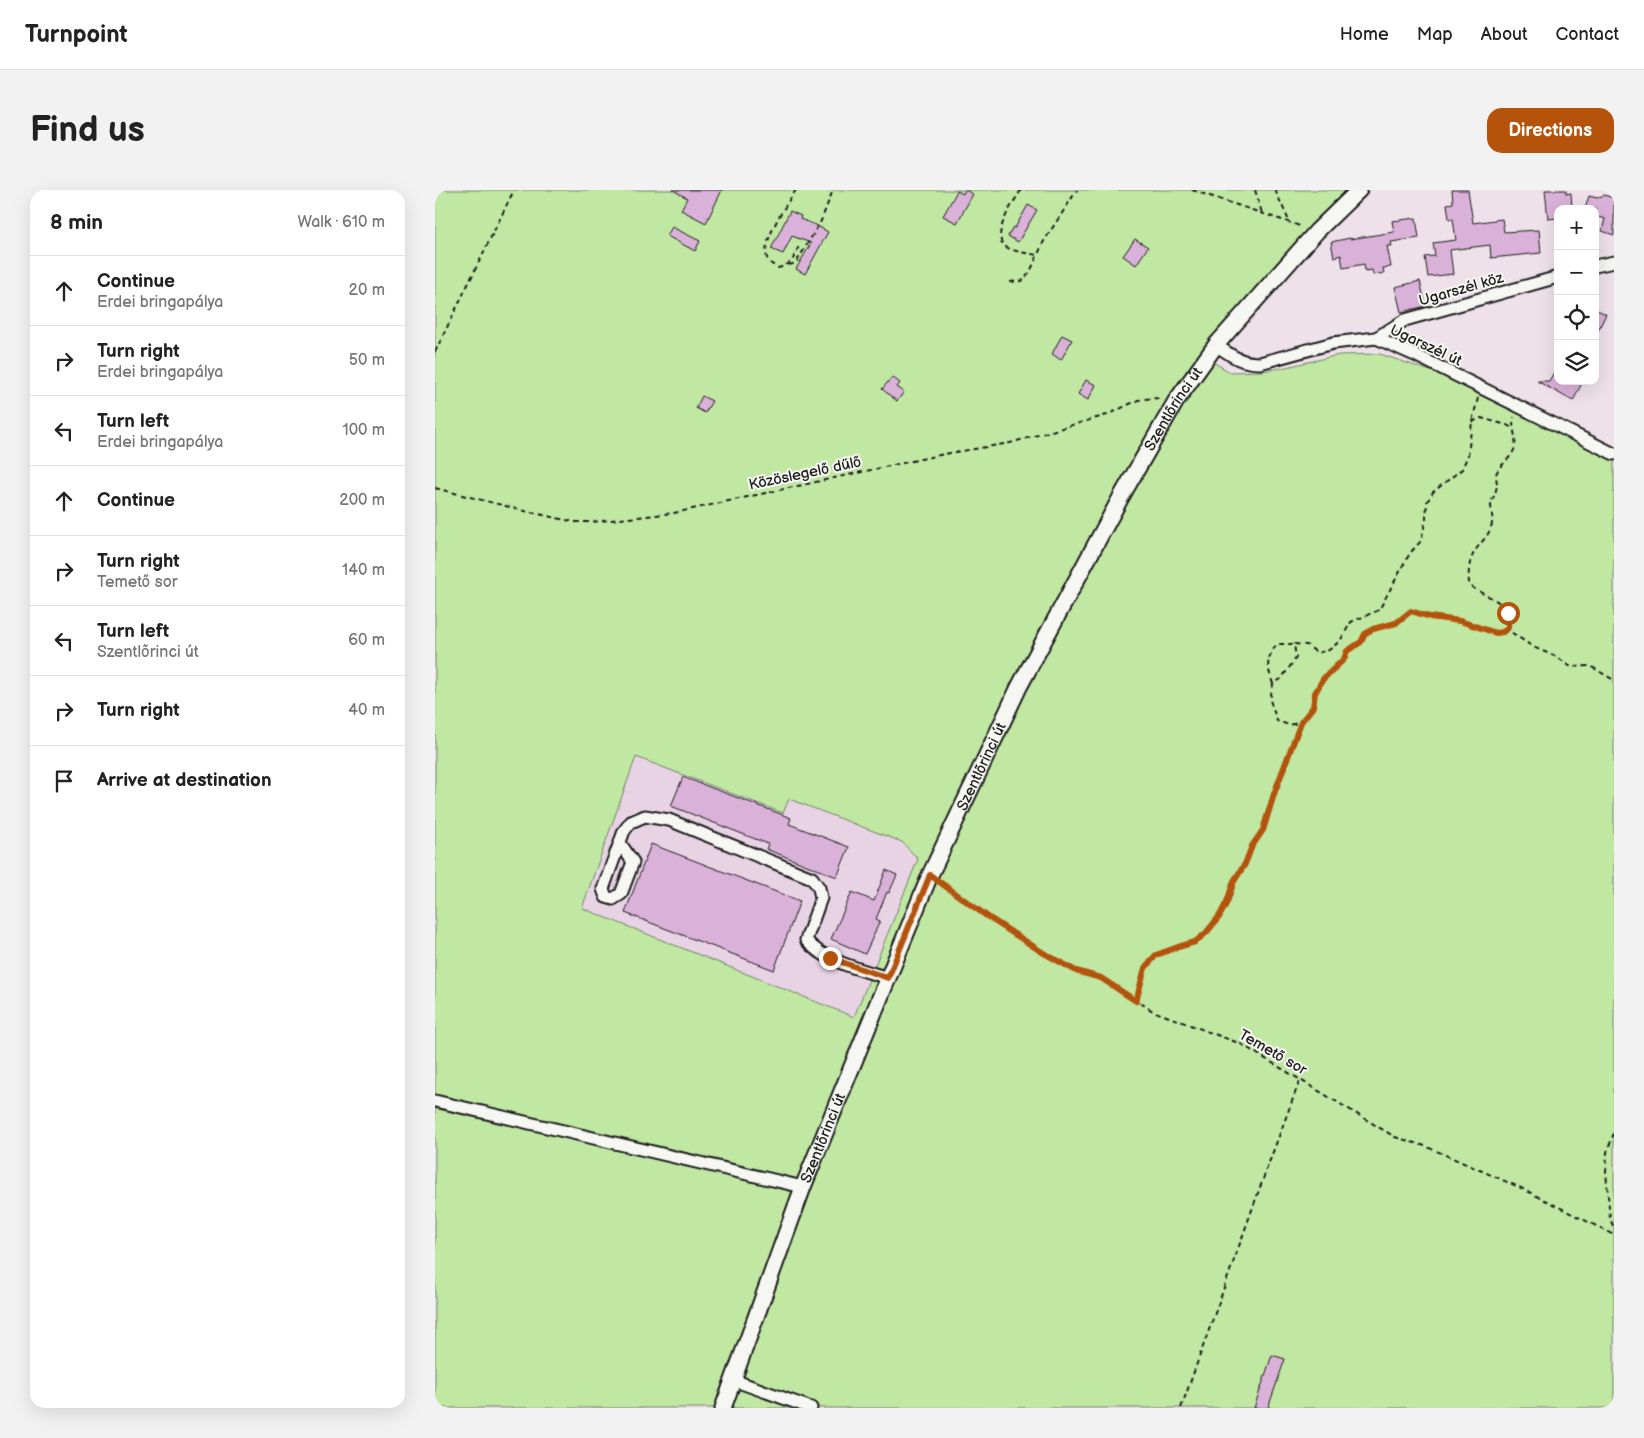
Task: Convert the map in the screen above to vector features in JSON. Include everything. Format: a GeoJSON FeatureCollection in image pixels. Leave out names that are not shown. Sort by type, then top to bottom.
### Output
{"type":"FeatureCollection","features":[{"type":"Feature","properties":{"kind":"main road","name":"Szentlőrinci út"},"geometry":{"type":"LineString","coordinates":[[723,1408],[803,1187],[930,875],[1019,687],[1121,497],[1176,401],[1216,345],[1317,231],[1359,190]]}},
{"type":"Feature","properties":{"kind":"street"},"geometry":{"type":"LineString","coordinates":[[1599,265],[1614,262]]}},
{"type":"Feature","properties":{"kind":"street","name":"Ugarszél köz"},"geometry":{"type":"LineString","coordinates":[[1376,338],[1405,320],[1554,278]]}},
{"type":"Feature","properties":{"kind":"street","name":"Ugarszél út"},"geometry":{"type":"LineString","coordinates":[[1216,345],[1234,358],[1249,363],[1260,363],[1333,343],[1376,338],[1417,356],[1614,454]]}},
{"type":"Feature","properties":{"kind":"street"},"geometry":{"type":"LineString","coordinates":[[620,843],[624,831],[631,822],[645,816],[669,820],[812,878],[819,888],[821,898],[806,940],[812,948],[830,958],[888,978]]}},
{"type":"Feature","properties":{"kind":"street"},"geometry":{"type":"LineString","coordinates":[[435,1101],[803,1187]]}},
{"type":"Feature","properties":{"kind":"street"},"geometry":{"type":"LineString","coordinates":[[733,1380],[798,1406],[811,1408]]}},
{"type":"Feature","properties":{"kind":"path"},"geometry":{"type":"LineString","coordinates":[[435,352],[514,190]]}},
{"type":"Feature","properties":{"kind":"path"},"geometry":{"type":"LineString","coordinates":[[796,190],[769,236],[767,257],[771,264],[779,268],[796,264],[821,221],[833,190]]}},
{"type":"Feature","properties":{"kind":"path"},"geometry":{"type":"LineString","coordinates":[[1021,190],[999,233],[1001,242],[1007,247],[1037,255]]}},
{"type":"Feature","properties":{"kind":"path"},"geometry":{"type":"LineString","coordinates":[[1009,282],[1022,281],[1030,272],[1044,241],[1077,190]]}},
{"type":"Feature","properties":{"kind":"path"},"geometry":{"type":"LineString","coordinates":[[1192,190],[1317,231]]}},
{"type":"Feature","properties":{"kind":"path"},"geometry":{"type":"LineString","coordinates":[[1255,190],[1262,213]]}},
{"type":"Feature","properties":{"kind":"path"},"geometry":{"type":"LineString","coordinates":[[1275,190],[1290,223]]}},
{"type":"Feature","properties":{"kind":"path"},"geometry":{"type":"LineString","coordinates":[[787,265],[791,262],[800,243]]}},
{"type":"Feature","properties":{"kind":"path"},"geometry":{"type":"LineString","coordinates":[[1301,722],[1289,725],[1277,721],[1270,700],[1273,684],[1268,656],[1277,644],[1307,645],[1317,653],[1329,650],[1340,641],[1351,622],[1379,610],[1410,554],[1421,541],[1426,519],[1427,502],[1433,492],[1462,469],[1468,455],[1472,422],[1481,388]]}},
{"type":"Feature","properties":{"kind":"path","name":"Közöslegelő dűlő"},"geometry":{"type":"LineString","coordinates":[[435,488],[575,522],[592,522],[674,513],[943,454],[1010,443],[1107,415],[1138,400],[1153,398],[1176,401]]}},
{"type":"Feature","properties":{"kind":"path"},"geometry":{"type":"LineString","coordinates":[[1503,632],[1508,628],[1508,613],[1503,605],[1469,585],[1468,572],[1471,557],[1488,535],[1491,527],[1493,516],[1491,503],[1498,481],[1496,475],[1499,468],[1509,459],[1514,449],[1516,435],[1512,423],[1516,405]]}},
{"type":"Feature","properties":{"kind":"path"},"geometry":{"type":"LineString","coordinates":[[1472,422],[1481,418],[1507,425],[1513,429]]}},
{"type":"Feature","properties":{"kind":"path"},"geometry":{"type":"LineString","coordinates":[[1136,1001],[1145,968],[1156,955],[1195,942],[1206,933],[1219,917],[1227,902],[1234,881],[1245,864],[1252,846],[1263,830],[1274,794],[1301,722],[1313,707],[1315,693],[1323,679],[1344,659],[1347,651],[1361,642],[1365,634],[1373,629],[1396,623],[1411,611],[1430,617],[1460,621],[1496,633],[1509,630],[1533,647],[1557,657],[1571,667],[1590,666],[1614,680]]}},
{"type":"Feature","properties":{"kind":"path"},"geometry":{"type":"LineString","coordinates":[[1273,684],[1281,679],[1296,658],[1294,644]]}},
{"type":"Feature","properties":{"kind":"path","name":"Temető sor"},"geometry":{"type":"LineString","coordinates":[[930,875],[988,917],[1042,952],[1076,971],[1101,978],[1153,1011],[1241,1044],[1395,1137],[1425,1146],[1512,1184],[1614,1235]]}},
{"type":"Feature","properties":{"kind":"path"},"geometry":{"type":"LineString","coordinates":[[1181,1408],[1300,1080]]}},
{"type":"Feature","properties":{"kind":"path"},"geometry":{"type":"LineString","coordinates":[[1614,1133],[1607,1152],[1606,1171],[1610,1219],[1614,1228]]}},
{"type":"Feature","properties":{"kind":"shaded area"},"geometry":{"type":"Polygon","coordinates":[[[636,757],[783,813],[789,799],[902,842],[919,859],[854,1017],[582,908],[636,757]]]}},
{"type":"Feature","properties":{"kind":"green space"},"geometry":{"type":"Polygon","coordinates":[[[435,190],[1350,190],[1316,221],[1199,354],[1230,372],[1282,368],[1339,355],[1380,354],[1481,388],[1614,459],[1614,1408],[435,1408],[435,190]],[[636,757],[582,908],[854,1017],[918,859],[902,842],[789,799],[783,813],[636,757]]]}},
{"type":"Feature","properties":{"kind":"building"},"geometry":{"type":"Polygon","coordinates":[[[673,190],[722,190],[706,223],[681,210],[687,198],[673,190]]]}},
{"type":"Feature","properties":{"kind":"building"},"geometry":{"type":"Polygon","coordinates":[[[965,190],[973,194],[957,223],[943,216],[957,191],[963,194],[965,190]]]}},
{"type":"Feature","properties":{"kind":"building"},"geometry":{"type":"Polygon","coordinates":[[[1452,190],[1468,190],[1473,223],[1502,219],[1504,232],[1539,230],[1541,253],[1491,258],[1490,245],[1450,250],[1453,274],[1428,277],[1425,257],[1435,256],[1433,243],[1456,240],[1453,219],[1449,219],[1447,204],[1453,203],[1452,190]]]}},
{"type":"Feature","properties":{"kind":"building"},"geometry":{"type":"Polygon","coordinates":[[[1545,190],[1566,190],[1566,194],[1571,193],[1572,205],[1554,205],[1554,218],[1548,219],[1545,190]]]}},
{"type":"Feature","properties":{"kind":"building"},"geometry":{"type":"Polygon","coordinates":[[[1604,195],[1614,198],[1614,235],[1602,231],[1605,219],[1599,217],[1599,205],[1586,205],[1589,196],[1597,198],[1604,195]]]}},
{"type":"Feature","properties":{"kind":"building"},"geometry":{"type":"Polygon","coordinates":[[[1028,205],[1037,210],[1018,242],[1008,236],[1013,227],[1015,228],[1028,205]]]}},
{"type":"Feature","properties":{"kind":"building"},"geometry":{"type":"Polygon","coordinates":[[[790,211],[801,216],[800,219],[828,232],[805,274],[796,269],[811,243],[792,236],[783,254],[771,249],[790,211]]]}},
{"type":"Feature","properties":{"kind":"building"},"geometry":{"type":"Polygon","coordinates":[[[1416,218],[1419,238],[1391,242],[1392,246],[1387,246],[1391,267],[1383,268],[1384,273],[1373,275],[1372,270],[1365,271],[1364,264],[1343,268],[1341,255],[1334,257],[1331,242],[1394,232],[1392,221],[1416,218]]]}},
{"type":"Feature","properties":{"kind":"building"},"geometry":{"type":"Polygon","coordinates":[[[672,227],[700,241],[695,251],[667,236],[672,227]]]}},
{"type":"Feature","properties":{"kind":"building"},"geometry":{"type":"Polygon","coordinates":[[[1135,239],[1148,247],[1136,265],[1123,256],[1135,239]]]}},
{"type":"Feature","properties":{"kind":"building"},"geometry":{"type":"Polygon","coordinates":[[[1420,281],[1426,306],[1401,312],[1395,287],[1420,281]]]}},
{"type":"Feature","properties":{"kind":"building"},"geometry":{"type":"Polygon","coordinates":[[[1599,311],[1606,314],[1599,329],[1599,311]]]}},
{"type":"Feature","properties":{"kind":"building"},"geometry":{"type":"Polygon","coordinates":[[[1062,335],[1072,340],[1061,360],[1052,354],[1062,335]]]}},
{"type":"Feature","properties":{"kind":"building"},"geometry":{"type":"Polygon","coordinates":[[[1554,372],[1554,385],[1581,385],[1573,401],[1537,381],[1549,381],[1554,372]]]}},
{"type":"Feature","properties":{"kind":"building"},"geometry":{"type":"Polygon","coordinates":[[[892,377],[900,383],[897,387],[904,392],[897,401],[882,389],[892,377]]]}},
{"type":"Feature","properties":{"kind":"building"},"geometry":{"type":"Polygon","coordinates":[[[1086,380],[1096,385],[1088,400],[1078,394],[1086,380]]]}},
{"type":"Feature","properties":{"kind":"building"},"geometry":{"type":"Polygon","coordinates":[[[702,396],[712,401],[705,413],[696,408],[702,396]]]}},
{"type":"Feature","properties":{"kind":"building"},"geometry":{"type":"Polygon","coordinates":[[[683,777],[791,818],[789,824],[849,847],[837,877],[766,849],[768,844],[671,806],[683,777]]]}},
{"type":"Feature","properties":{"kind":"building"},"geometry":{"type":"Polygon","coordinates":[[[651,844],[800,901],[774,970],[625,913],[651,844]]]}},
{"type":"Feature","properties":{"kind":"building"},"geometry":{"type":"Polygon","coordinates":[[[886,870],[897,875],[889,893],[887,892],[876,919],[880,921],[865,954],[831,939],[852,892],[874,901],[886,870]]]}},
{"type":"Feature","properties":{"kind":"building"},"geometry":{"type":"Polygon","coordinates":[[[1272,1355],[1285,1359],[1268,1408],[1254,1408],[1272,1355]]]}},
{"type":"Feature","properties":{"kind":"route"},"geometry":{"type":"LineString","coordinates":[[830,958],[888,978],[930,875],[988,917],[1042,952],[1076,971],[1101,978],[1136,1001],[1145,968],[1156,955],[1195,942],[1206,933],[1219,917],[1227,902],[1234,881],[1245,864],[1252,846],[1263,830],[1274,794],[1301,722],[1313,707],[1315,693],[1323,679],[1344,659],[1347,651],[1361,642],[1365,634],[1373,629],[1396,623],[1411,611],[1430,617],[1460,621],[1496,633],[1503,632],[1508,628],[1508,613]]}}]}
